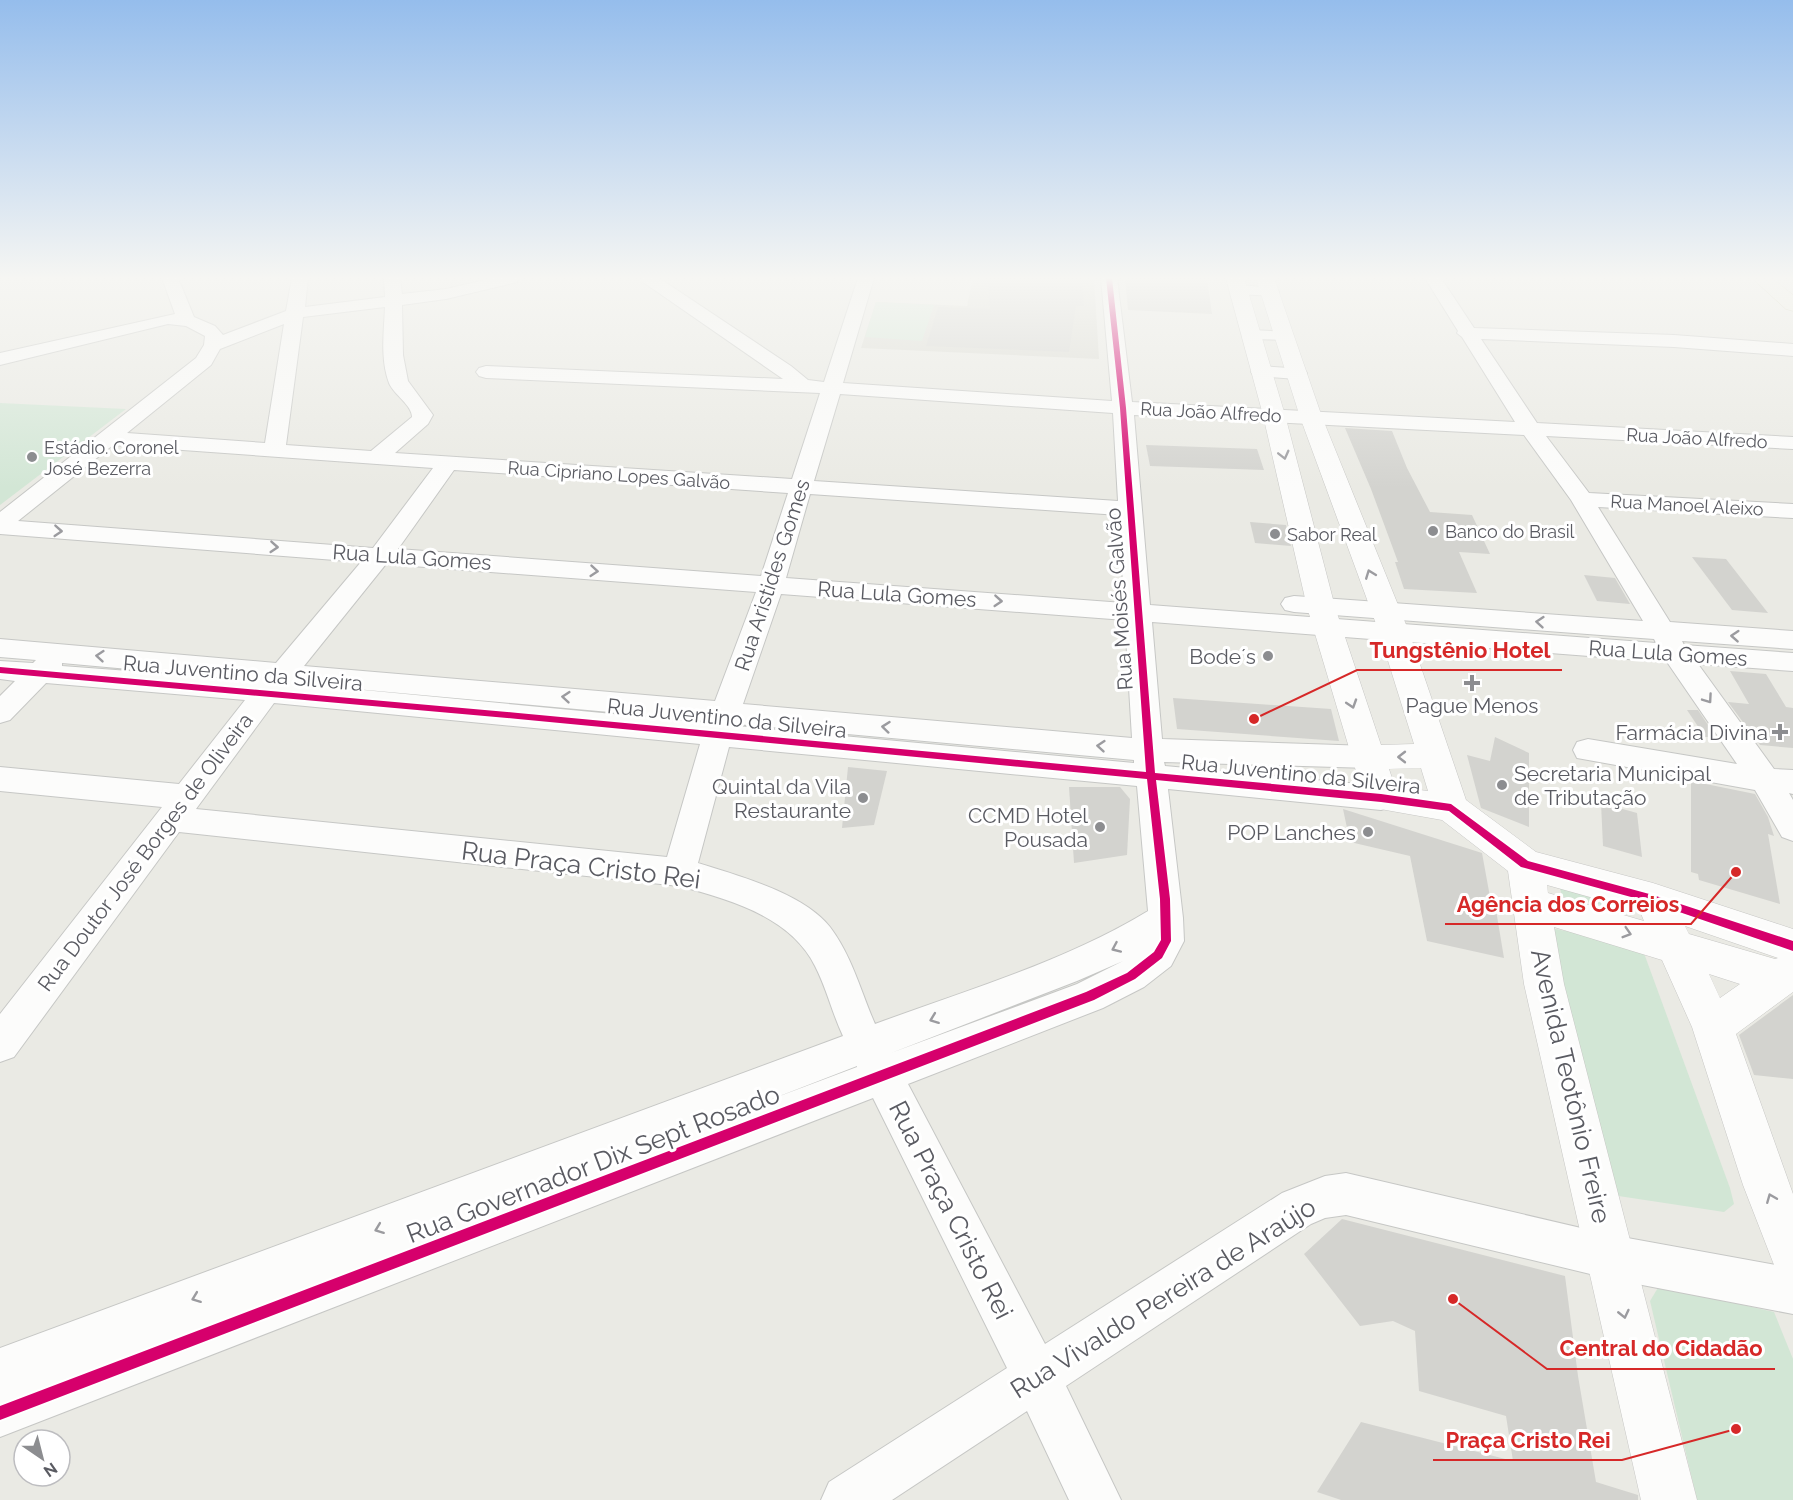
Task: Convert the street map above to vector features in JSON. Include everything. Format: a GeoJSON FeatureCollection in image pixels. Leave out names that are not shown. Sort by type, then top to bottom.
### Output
{"type":"FeatureCollection","features":[{"type":"Feature","properties":{"kind":"street"},"geometry":{"type":"LineString","coordinates":[[0,359],[51,348]]}},
{"type":"Feature","properties":{"kind":"street"},"geometry":{"type":"LineString","coordinates":[[6,520],[204,360],[211,348]]}},
{"type":"Feature","properties":{"kind":"street"},"geometry":{"type":"LineString","coordinates":[[275,449],[291,348]]}},
{"type":"Feature","properties":{"kind":"street"},"geometry":{"type":"LineString","coordinates":[[376,458],[421,420],[423,415],[399,384],[393,348]]}},
{"type":"Feature","properties":{"kind":"street"},"geometry":{"type":"LineString","coordinates":[[752,348],[803,386]]}},
{"type":"Feature","properties":{"kind":"street","name":"Rua Aristides Gomes"},"geometry":{"type":"LineString","coordinates":[[679,872],[723,723],[774,576],[845,348]]}},
{"type":"Feature","properties":{"kind":"street","name":"Rua Moisés Galvão"},"geometry":{"type":"LineString","coordinates":[[1117,348],[1149,763],[1166,918]]}},
{"type":"Feature","properties":{"kind":"street"},"geometry":{"type":"LineString","coordinates":[[1255,348],[1274,414],[1325,617],[1381,798]]}},
{"type":"Feature","properties":{"kind":"street"},"geometry":{"type":"LineString","coordinates":[[1288,348],[1311,417],[1389,621],[1451,808],[1528,884],[1674,948],[1788,965]]}},
{"type":"Feature","properties":{"kind":"street"},"geometry":{"type":"LineString","coordinates":[[1477,348],[1530,429],[1582,499],[1671,643],[1779,781],[1793,828]]}},
{"type":"Feature","properties":{"kind":"street"},"geometry":{"type":"LineString","coordinates":[[1767,348],[1793,350]]}},
{"type":"Feature","properties":{"kind":"street","name":"Rua João Alfredo"},"geometry":{"type":"LineString","coordinates":[[486,372],[803,386],[1123,408],[1793,442]]}},
{"type":"Feature","properties":{"kind":"street"},"geometry":{"type":"LineString","coordinates":[[1262,372],[1297,373]]}},
{"type":"Feature","properties":{"kind":"street","name":"Rua Cipriano Lopes Galvão"},"geometry":{"type":"LineString","coordinates":[[109,438],[1130,509]]}},
{"type":"Feature","properties":{"kind":"street","name":"Rua Doutor José Borges de Oliveira"},"geometry":{"type":"LineString","coordinates":[[0,1044],[276,682],[388,545],[448,463]]}},
{"type":"Feature","properties":{"kind":"street","name":"Rua Manoel Aleixo"},"geometry":{"type":"LineString","coordinates":[[1582,499],[1793,511]]}},
{"type":"Feature","properties":{"kind":"street","name":"Rua Lula Gomes"},"geometry":{"type":"LineString","coordinates":[[6,520],[388,545],[1671,643],[1793,662]]}},
{"type":"Feature","properties":{"kind":"street"},"geometry":{"type":"LineString","coordinates":[[1671,643],[1793,640]]}},
{"type":"Feature","properties":{"kind":"street","name":"Rua Juventino da Silveira"},"geometry":{"type":"LineString","coordinates":[[0,648],[60,653],[276,682],[1149,763],[1451,808]]}},
{"type":"Feature","properties":{"kind":"street"},"geometry":{"type":"LineString","coordinates":[[0,713],[60,653]]}},
{"type":"Feature","properties":{"kind":"street","name":"Rua Juventino da Silveira"},"geometry":{"type":"LineString","coordinates":[[0,670],[276,682]]}},
{"type":"Feature","properties":{"kind":"street"},"geometry":{"type":"LineString","coordinates":[[1588,750],[1779,781]]}},
{"type":"Feature","properties":{"kind":"street","name":"Rua Juventino da Silveira"},"geometry":{"type":"LineString","coordinates":[[1149,763],[1435,756]]}},
{"type":"Feature","properties":{"kind":"street","name":"Rua Praça Cristo Rei"},"geometry":{"type":"LineString","coordinates":[[0,778],[179,808],[679,872],[700,876],[783,910],[806,924],[823,944],[874,1060],[1036,1376],[1095,1500]]}},
{"type":"Feature","properties":{"kind":"street"},"geometry":{"type":"LineString","coordinates":[[1528,884],[1653,899],[1788,965]]}},
{"type":"Feature","properties":{"kind":"street","name":"Avenida Teotônio Freire"},"geometry":{"type":"LineString","coordinates":[[1528,884],[1544,984],[1611,1257]]}},
{"type":"Feature","properties":{"kind":"street"},"geometry":{"type":"LineString","coordinates":[[1653,899],[1713,1027],[1766,1185],[1793,1253]]}},
{"type":"Feature","properties":{"kind":"street","name":"Rua Governador Dix Sept Rosado"},"geometry":{"type":"LineString","coordinates":[[0,1372],[874,1060],[1090,996],[1131,976],[1158,955],[1166,941],[1166,918]]}},
{"type":"Feature","properties":{"kind":"street"},"geometry":{"type":"LineString","coordinates":[[1713,1027],[1788,965]]}},
{"type":"Feature","properties":{"kind":"street","name":"Rua Governador Dix Sept Rosado"},"geometry":{"type":"LineString","coordinates":[[0,1413],[874,1060]]}},
{"type":"Feature","properties":{"kind":"street","name":"Rua Vivaldo Pereira de Araújo"},"geometry":{"type":"LineString","coordinates":[[847,1500],[1297,1208],[1325,1197],[1346,1194],[1611,1257],[1793,1291]]}},
{"type":"Feature","properties":{"kind":"street"},"geometry":{"type":"LineString","coordinates":[[1611,1257],[1669,1500]]}},
{"type":"Feature","properties":{"kind":"shaded area"},"geometry":{"type":"Polygon","coordinates":[[[861,348],[1098,348],[1099,359],[861,348]]]}},
{"type":"Feature","properties":{"kind":"green space","name":"Estádio. Coronel José Bezerra"},"geometry":{"type":"Polygon","coordinates":[[[0,403],[126,409],[0,505],[0,403]]]}},
{"type":"Feature","properties":{"kind":"green space"},"geometry":{"type":"Polygon","coordinates":[[[1559,884],[1619,896],[1622,909],[1562,897],[1559,884]]]}},
{"type":"Feature","properties":{"kind":"green space"},"geometry":{"type":"Polygon","coordinates":[[[1555,929],[1641,945],[1730,1188],[1734,1204],[1724,1212],[1612,1195],[1546,935],[1555,929]]]}},
{"type":"Feature","properties":{"kind":"green space"},"geometry":{"type":"Polygon","coordinates":[[[1659,1286],[1774,1312],[1793,1359],[1793,1500],[1697,1500],[1650,1301],[1659,1286]]]}},
{"type":"Feature","properties":{"kind":"building"},"geometry":{"type":"Polygon","coordinates":[[[974,348],[1070,348],[1069,352],[974,348]]]}},
{"type":"Feature","properties":{"kind":"building"},"geometry":{"type":"Polygon","coordinates":[[[1345,428],[1392,431],[1407,468],[1430,512],[1472,515],[1490,554],[1459,552],[1477,593],[1404,589],[1395,562],[1398,562],[1345,428]]]}},
{"type":"Feature","properties":{"kind":"building"},"geometry":{"type":"Polygon","coordinates":[[[1146,445],[1257,449],[1264,470],[1150,466],[1146,445]]]}},
{"type":"Feature","properties":{"kind":"building","name":"Sabor Real"},"geometry":{"type":"Polygon","coordinates":[[[1250,522],[1286,525],[1291,546],[1255,543],[1250,522]]]}},
{"type":"Feature","properties":{"kind":"building"},"geometry":{"type":"Polygon","coordinates":[[[1692,557],[1726,559],[1768,613],[1732,610],[1692,557]]]}},
{"type":"Feature","properties":{"kind":"building"},"geometry":{"type":"Polygon","coordinates":[[[1584,575],[1615,578],[1630,604],[1597,601],[1584,575]]]}},
{"type":"Feature","properties":{"kind":"building"},"geometry":{"type":"Polygon","coordinates":[[[1730,671],[1766,674],[1786,707],[1793,708],[1793,748],[1760,745],[1728,702],[1749,704],[1730,671]]]}},
{"type":"Feature","properties":{"kind":"building"},"geometry":{"type":"Polygon","coordinates":[[[1173,698],[1331,709],[1339,741],[1177,729],[1173,698]]]}},
{"type":"Feature","properties":{"kind":"building"},"geometry":{"type":"Polygon","coordinates":[[[1687,710],[1698,710],[1716,737],[1705,737],[1687,710]]]}},
{"type":"Feature","properties":{"kind":"building","name":"Secretaria Municipal de Tributação"},"geometry":{"type":"Polygon","coordinates":[[[1495,737],[1529,753],[1529,827],[1481,808],[1467,755],[1490,761],[1495,737]]]}},
{"type":"Feature","properties":{"kind":"building","name":"Quintal da Vila Restaurante"},"geometry":{"type":"Polygon","coordinates":[[[848,767],[887,771],[874,825],[842,828],[848,767]]]}},
{"type":"Feature","properties":{"kind":"building"},"geometry":{"type":"Polygon","coordinates":[[[1691,781],[1755,794],[1768,817],[1774,836],[1768,834],[1780,904],[1699,880],[1698,874],[1691,872],[1691,781]]]}},
{"type":"Feature","properties":{"kind":"building","name":"CCMD Hotel Pousada"},"geometry":{"type":"Polygon","coordinates":[[[1069,787],[1120,787],[1130,799],[1127,855],[1074,863],[1069,787]]]}},
{"type":"Feature","properties":{"kind":"building"},"geometry":{"type":"Polygon","coordinates":[[[1601,803],[1637,813],[1642,857],[1603,846],[1601,803]]]}},
{"type":"Feature","properties":{"kind":"building"},"geometry":{"type":"Polygon","coordinates":[[[1343,809],[1482,853],[1490,897],[1494,898],[1504,958],[1427,941],[1410,856],[1350,842],[1343,809]]]}},
{"type":"Feature","properties":{"kind":"building"},"geometry":{"type":"Polygon","coordinates":[[[1793,995],[1793,1079],[1754,1075],[1739,1035],[1793,995]]]}},
{"type":"Feature","properties":{"kind":"building"},"geometry":{"type":"Polygon","coordinates":[[[1342,1219],[1565,1276],[1578,1376],[1596,1482],[1638,1495],[1638,1500],[1341,1500],[1317,1492],[1361,1422],[1513,1461],[1506,1416],[1419,1391],[1415,1331],[1393,1321],[1360,1326],[1304,1254],[1342,1219]]]}},
{"type":"Feature","properties":{"kind":"cycle path"},"geometry":{"type":"LineString","coordinates":[[0,1413],[1090,996],[1131,976],[1158,955],[1166,941],[1165,899],[1148,750],[1117,348]]}},
{"type":"Feature","properties":{"kind":"cycle path"},"geometry":{"type":"LineString","coordinates":[[0,670],[518,716],[1381,798],[1451,808],[1525,864],[1653,899],[1793,946]]}},
{"type":"Feature","properties":{"kind":"place","name":"Estádio. Coronel José Bezerra"},"geometry":{"type":"Point","coordinates":[32,457]}},
{"type":"Feature","properties":{"kind":"place","name":"Banco do Brasil"},"geometry":{"type":"Point","coordinates":[1433,531]}},
{"type":"Feature","properties":{"kind":"place","name":"Sabor Real"},"geometry":{"type":"Point","coordinates":[1275,534]}},
{"type":"Feature","properties":{"kind":"place","name":"Bode´s"},"geometry":{"type":"Point","coordinates":[1268,656]}},
{"type":"Feature","properties":{"kind":"place","name":"Pague Menos"},"geometry":{"type":"Point","coordinates":[1472,683]}},
{"type":"Feature","properties":{"kind":"place","name":"Tungstênio Hotel"},"geometry":{"type":"Point","coordinates":[1254,719]}},
{"type":"Feature","properties":{"kind":"place","name":"Farmácia Divina"},"geometry":{"type":"Point","coordinates":[1780,732]}},
{"type":"Feature","properties":{"kind":"place","name":"Secretaria Municipal de Tributação"},"geometry":{"type":"Point","coordinates":[1502,785]}},
{"type":"Feature","properties":{"kind":"place","name":"Quintal da Vila Restaurante"},"geometry":{"type":"Point","coordinates":[863,798]}},
{"type":"Feature","properties":{"kind":"place","name":"CCMD Hotel Pousada"},"geometry":{"type":"Point","coordinates":[1100,827]}},
{"type":"Feature","properties":{"kind":"place","name":"POP Lanches"},"geometry":{"type":"Point","coordinates":[1368,832]}},
{"type":"Feature","properties":{"kind":"place","name":"Agência dos Correios"},"geometry":{"type":"Point","coordinates":[1736,872]}},
{"type":"Feature","properties":{"kind":"place","name":"Central do Cidadão"},"geometry":{"type":"Point","coordinates":[1453,1299]}},
{"type":"Feature","properties":{"kind":"place","name":"Praça Cristo Rei"},"geometry":{"type":"Point","coordinates":[1736,1429]}}]}
